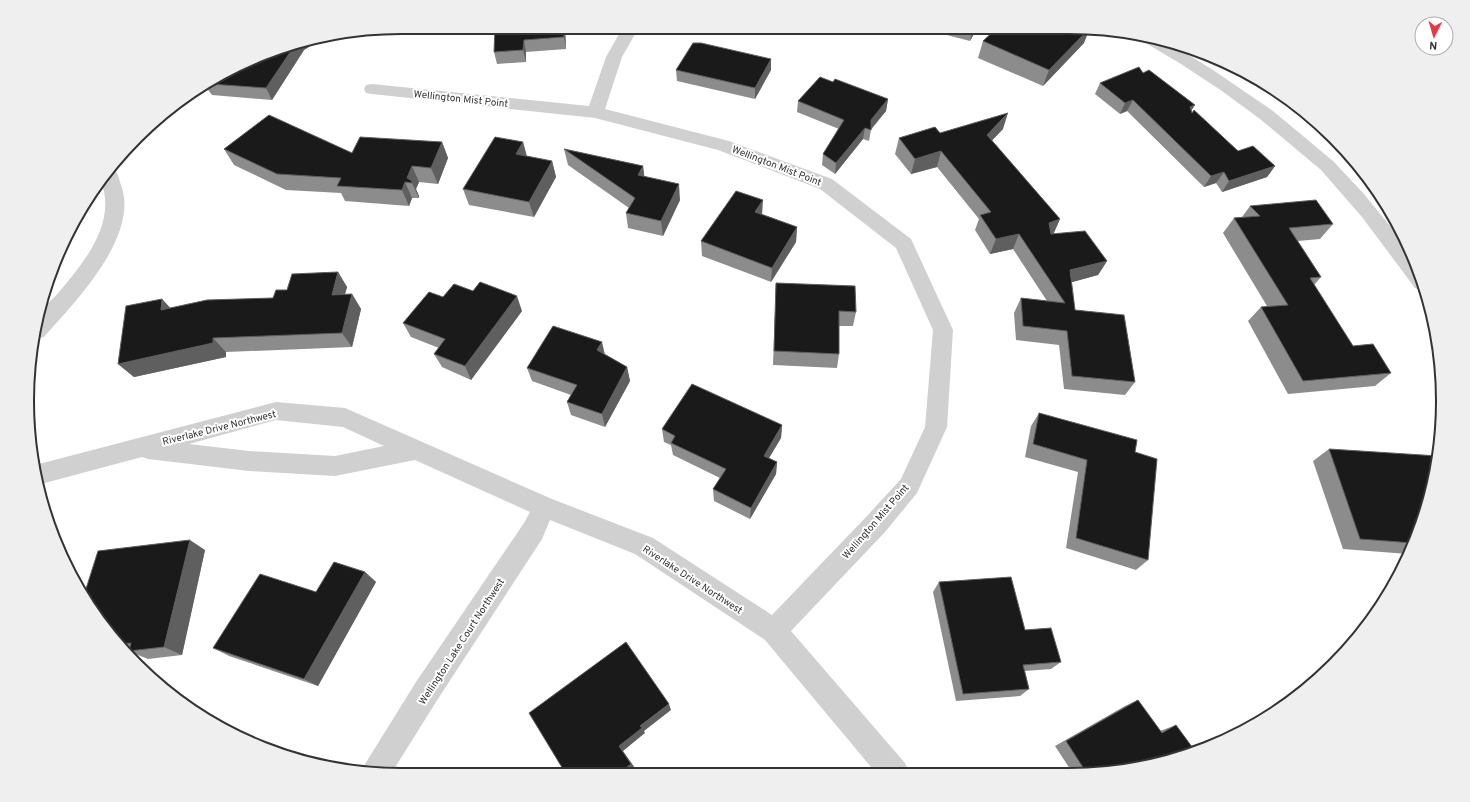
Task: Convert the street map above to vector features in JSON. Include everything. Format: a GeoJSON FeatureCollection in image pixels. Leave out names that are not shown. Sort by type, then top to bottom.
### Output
{"type":"FeatureCollection","features":[{"type":"Feature","properties":{"kind":"street"},"geometry":{"type":"LineString","coordinates":[[595,112],[614,57],[627,34]]}},
{"type":"Feature","properties":{"kind":"street"},"geometry":{"type":"LineString","coordinates":[[1166,47],[1183,57],[1226,86],[1285,130],[1333,172],[1395,243],[1409,264]]}},
{"type":"Feature","properties":{"kind":"street","name":"Wellington Mist Point"},"geometry":{"type":"LineString","coordinates":[[372,89],[595,112],[723,145],[826,184],[904,244],[943,330],[936,427],[909,486],[876,524],[774,631]]}},
{"type":"Feature","properties":{"kind":"street"},"geometry":{"type":"LineString","coordinates":[[42,325],[78,285],[100,253],[113,223],[116,201],[113,181],[110,177]]}},
{"type":"Feature","properties":{"kind":"street","name":"Riverlake Drive Northwest"},"geometry":{"type":"LineString","coordinates":[[41,473],[135,447],[276,411],[345,418],[544,507],[644,546],[774,631],[892,768]]}},
{"type":"Feature","properties":{"kind":"street","name":"Riverlake Drive Northwest"},"geometry":{"type":"LineString","coordinates":[[135,447],[249,462],[335,466],[416,450]]}},
{"type":"Feature","properties":{"kind":"street","name":"Wellington Lake Court Northwest"},"geometry":{"type":"LineString","coordinates":[[379,767],[426,692],[533,531],[544,507]]}},
{"type":"Feature","properties":{"kind":"building"},"geometry":{"type":"Polygon","coordinates":[[[495,34],[564,34],[564,37],[524,40],[523,50],[494,52],[495,34]]]}},
{"type":"Feature","properties":{"kind":"building"},"geometry":{"type":"Polygon","coordinates":[[[991,34],[1084,35],[1049,70],[983,41],[991,34]]]}},
{"type":"Feature","properties":{"kind":"building"},"geometry":{"type":"Polygon","coordinates":[[[693,43],[701,43],[771,59],[755,88],[676,70],[693,43]]]}},
{"type":"Feature","properties":{"kind":"building"},"geometry":{"type":"Polygon","coordinates":[[[291,51],[266,88],[215,84],[261,62],[291,51]]]}},
{"type":"Feature","properties":{"kind":"building"},"geometry":{"type":"Polygon","coordinates":[[[1139,67],[1143,73],[1149,70],[1195,105],[1190,107],[1192,113],[1194,110],[1238,151],[1253,146],[1275,166],[1229,181],[1224,172],[1211,176],[1133,100],[1125,103],[1100,83],[1139,67]]]}},
{"type":"Feature","properties":{"kind":"building"},"geometry":{"type":"Polygon","coordinates":[[[820,77],[833,82],[835,79],[888,99],[871,120],[871,130],[865,128],[836,163],[823,154],[844,120],[798,101],[820,77]]]}},
{"type":"Feature","properties":{"kind":"building"},"geometry":{"type":"Polygon","coordinates":[[[1008,113],[987,135],[1060,219],[1049,223],[1051,234],[1085,231],[1107,261],[1070,270],[1075,310],[1124,315],[1135,382],[1072,376],[1067,331],[1023,326],[1021,298],[1065,303],[1019,234],[996,239],[980,215],[991,212],[941,151],[915,159],[899,138],[935,127],[940,133],[1008,113]]]}},
{"type":"Feature","properties":{"kind":"building"},"geometry":{"type":"Polygon","coordinates":[[[269,115],[352,153],[360,137],[442,142],[431,168],[412,166],[407,178],[412,181],[412,183],[405,182],[402,190],[337,186],[341,178],[277,174],[224,149],[269,115]]]}},
{"type":"Feature","properties":{"kind":"building"},"geometry":{"type":"Polygon","coordinates":[[[495,137],[523,142],[516,154],[552,161],[529,202],[463,189],[495,137]]]}},
{"type":"Feature","properties":{"kind":"building"},"geometry":{"type":"Polygon","coordinates":[[[564,149],[643,166],[638,175],[679,184],[661,221],[626,213],[635,198],[564,149]]]}},
{"type":"Feature","properties":{"kind":"building"},"geometry":{"type":"Polygon","coordinates":[[[736,191],[763,200],[755,212],[797,227],[772,268],[701,241],[736,191]]]}},
{"type":"Feature","properties":{"kind":"building"},"geometry":{"type":"Polygon","coordinates":[[[1316,200],[1333,224],[1289,228],[1321,277],[1310,278],[1353,346],[1373,344],[1391,373],[1303,381],[1261,307],[1288,305],[1234,218],[1260,216],[1250,206],[1316,200]]]}},
{"type":"Feature","properties":{"kind":"building"},"geometry":{"type":"Polygon","coordinates":[[[338,272],[332,295],[352,294],[342,333],[213,338],[213,343],[118,364],[126,306],[162,299],[161,310],[207,300],[273,298],[276,290],[287,290],[292,274],[338,272]]]}},
{"type":"Feature","properties":{"kind":"building"},"geometry":{"type":"Polygon","coordinates":[[[480,282],[517,296],[465,366],[434,354],[445,339],[403,323],[429,292],[443,297],[454,284],[473,291],[480,282]]]}},
{"type":"Feature","properties":{"kind":"building"},"geometry":{"type":"Polygon","coordinates":[[[776,283],[855,286],[856,312],[839,311],[839,354],[774,351],[776,283]]]}},
{"type":"Feature","properties":{"kind":"building"},"geometry":{"type":"Polygon","coordinates":[[[553,326],[602,342],[597,350],[627,367],[602,414],[567,402],[577,385],[527,368],[553,326]]]}},
{"type":"Feature","properties":{"kind":"building"},"geometry":{"type":"Polygon","coordinates":[[[692,384],[782,425],[764,456],[777,462],[751,508],[713,489],[726,469],[671,443],[675,436],[662,429],[692,384]]]}},
{"type":"Feature","properties":{"kind":"building"},"geometry":{"type":"Polygon","coordinates":[[[1039,413],[1137,440],[1135,452],[1157,459],[1148,560],[1076,538],[1087,460],[1033,444],[1039,413]]]}},
{"type":"Feature","properties":{"kind":"building"},"geometry":{"type":"Polygon","coordinates":[[[1329,449],[1432,456],[1417,519],[1407,543],[1360,539],[1329,449]]]}},
{"type":"Feature","properties":{"kind":"building"},"geometry":{"type":"Polygon","coordinates":[[[190,540],[164,647],[132,651],[130,648],[131,643],[125,643],[96,605],[86,589],[98,551],[190,540]]]}},
{"type":"Feature","properties":{"kind":"building"},"geometry":{"type":"Polygon","coordinates":[[[334,562],[365,572],[304,679],[213,648],[260,574],[316,592],[334,562]]]}},
{"type":"Feature","properties":{"kind":"building"},"geometry":{"type":"Polygon","coordinates":[[[1011,577],[1025,630],[1051,628],[1061,662],[1023,665],[1029,689],[963,694],[939,582],[1011,577]]]}},
{"type":"Feature","properties":{"kind":"building"},"geometry":{"type":"Polygon","coordinates":[[[626,642],[669,704],[640,726],[642,728],[619,746],[631,764],[626,768],[562,768],[529,713],[626,642]]]}},
{"type":"Feature","properties":{"kind":"building"},"geometry":{"type":"Polygon","coordinates":[[[1138,700],[1162,733],[1176,725],[1192,747],[1141,761],[1117,765],[1083,767],[1066,741],[1138,700]]]}}]}
